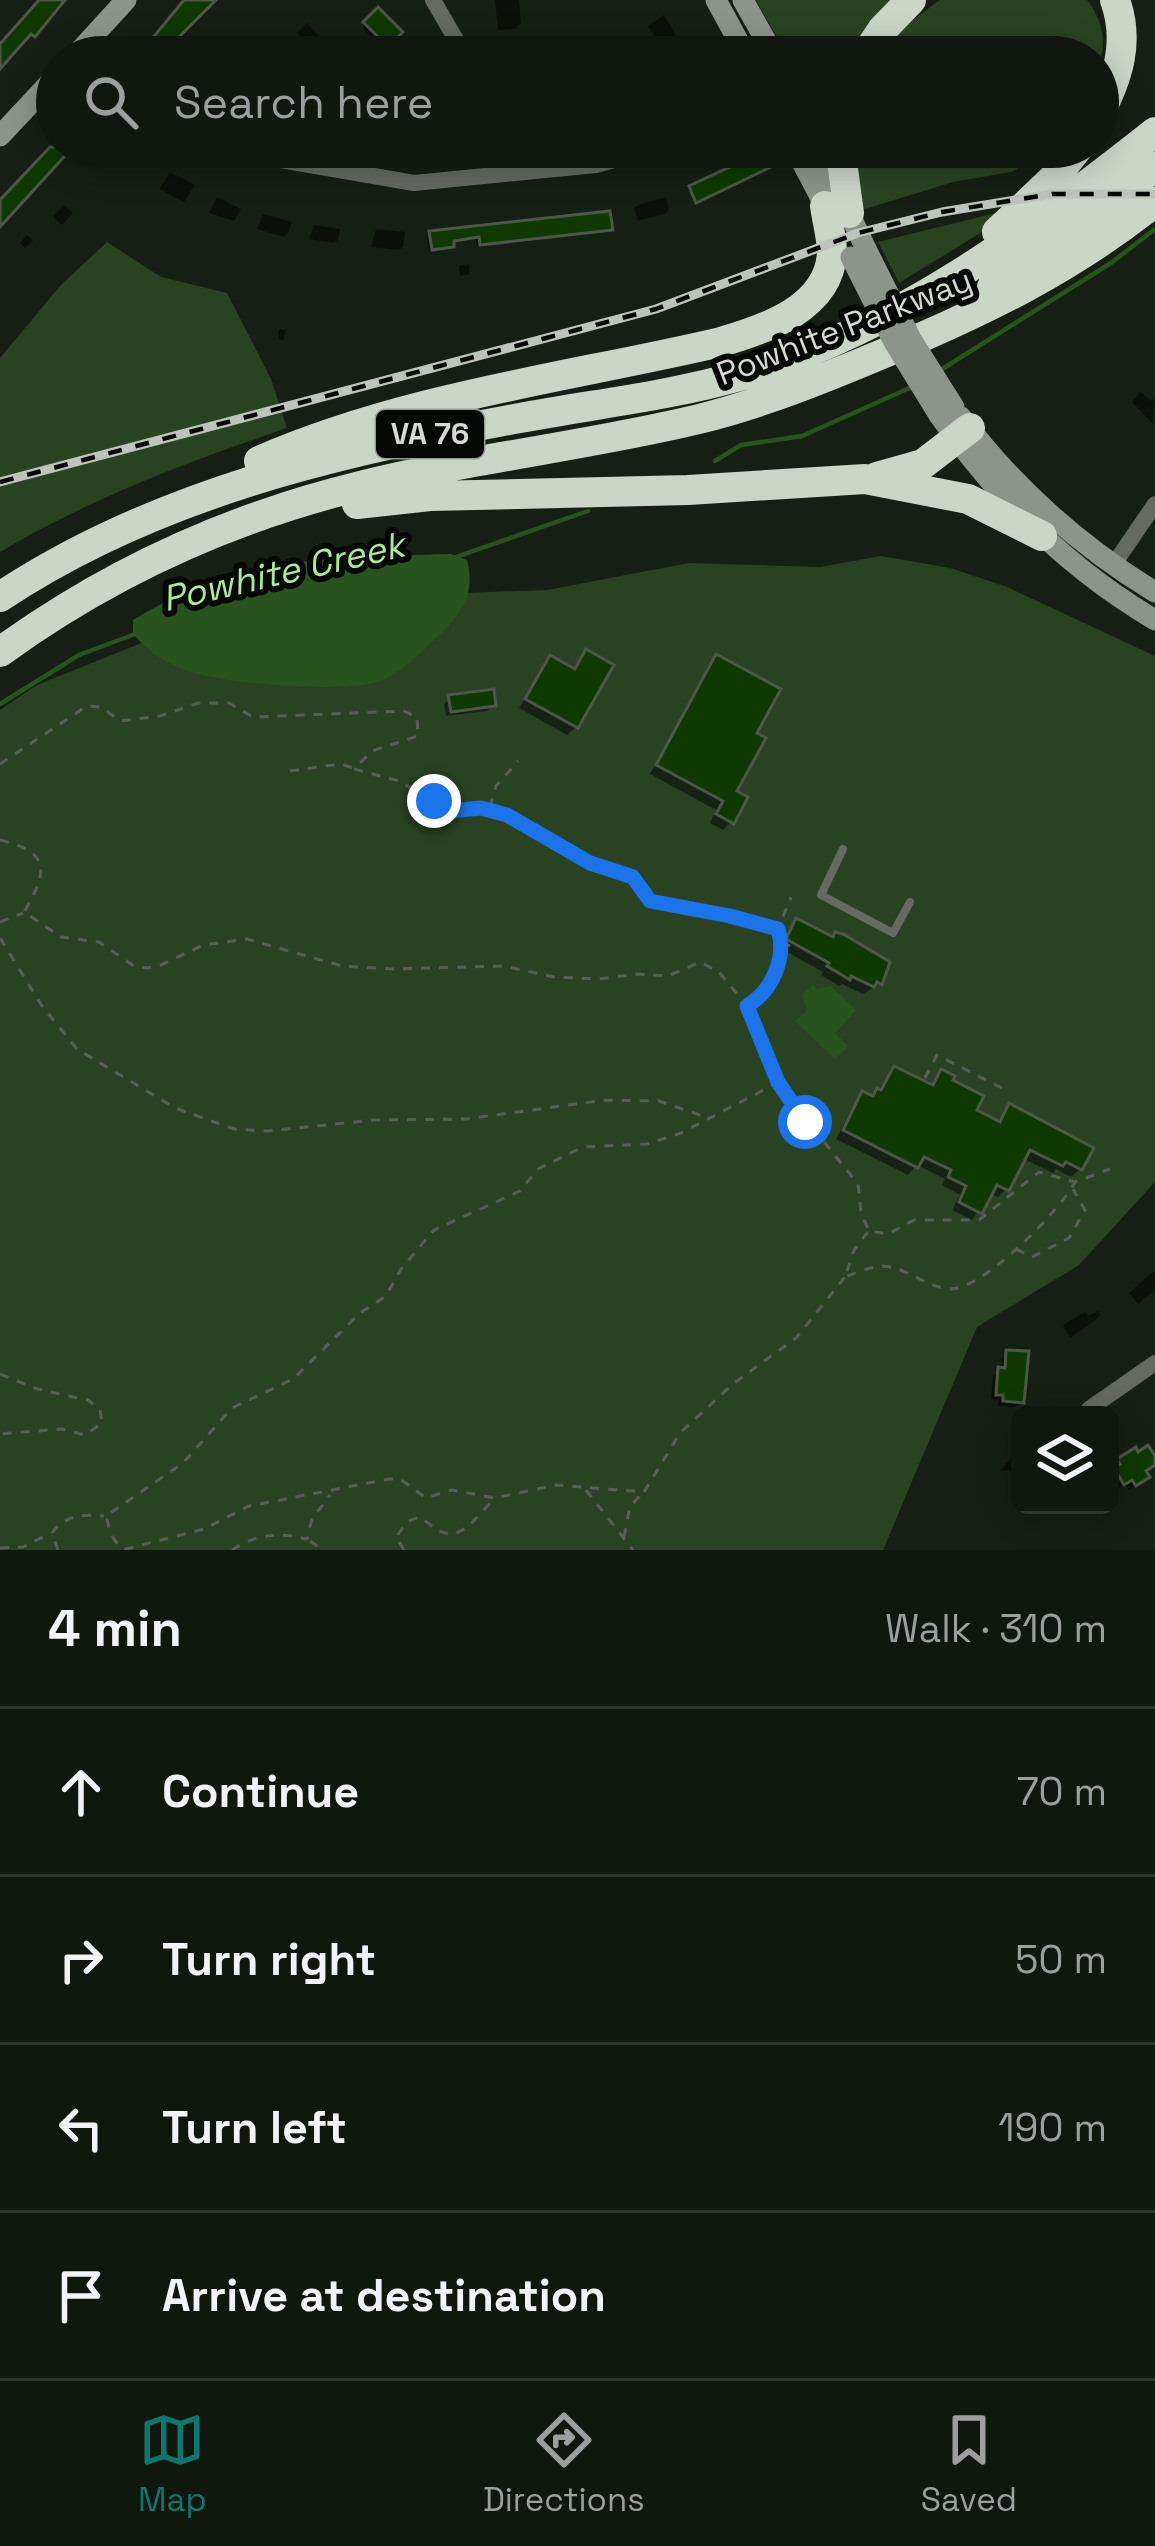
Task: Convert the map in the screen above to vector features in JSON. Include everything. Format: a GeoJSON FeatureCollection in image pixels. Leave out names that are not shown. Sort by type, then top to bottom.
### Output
{"type":"FeatureCollection","features":[{"type":"Feature","properties":{"kind":"highway"},"geometry":{"type":"LineString","coordinates":[[878,36],[911,0]]}},
{"type":"Feature","properties":{"kind":"highway"},"geometry":{"type":"LineString","coordinates":[[1115,0],[1123,31],[1119,64]]}},
{"type":"Feature","properties":{"kind":"highway","name":"Powhite Parkway"},"geometry":{"type":"LineString","coordinates":[[1119,160],[1155,132]]}},
{"type":"Feature","properties":{"kind":"highway","name":"VA 76"},"geometry":{"type":"LineString","coordinates":[[924,337],[1155,167]]}},
{"type":"Feature","properties":{"kind":"highway"},"geometry":{"type":"LineString","coordinates":[[169,511],[237,470],[362,422],[467,395],[709,345],[766,327],[798,310],[820,289],[832,254],[839,168]]}},
{"type":"Feature","properties":{"kind":"highway"},"geometry":{"type":"LineString","coordinates":[[699,387],[859,311],[967,252],[1011,220],[1059,168]]}},
{"type":"Feature","properties":{"kind":"highway","name":"Powhite Parkway"},"geometry":{"type":"LineString","coordinates":[[0,597],[23,581],[169,511],[282,470],[368,446],[699,387],[809,352],[917,300],[1018,237],[1108,168]]}},
{"type":"Feature","properties":{"kind":"highway","name":"Powhite Parkway"},"geometry":{"type":"LineString","coordinates":[[0,652],[61,608],[110,581],[232,525],[359,486],[741,408],[924,337],[1028,289],[1155,202]]}},
{"type":"Feature","properties":{"kind":"highway"},"geometry":{"type":"LineString","coordinates":[[232,525],[430,496],[688,490],[866,479],[923,464],[955,422]]}},
{"type":"Feature","properties":{"kind":"highway"},"geometry":{"type":"LineString","coordinates":[[866,479],[968,499],[1042,536]]}},
{"type":"Feature","properties":{"kind":"main road"},"geometry":{"type":"LineString","coordinates":[[93,36],[126,0]]}},
{"type":"Feature","properties":{"kind":"main road"},"geometry":{"type":"LineString","coordinates":[[716,0],[736,36]]}},
{"type":"Feature","properties":{"kind":"main road"},"geometry":{"type":"LineString","coordinates":[[743,0],[763,36]]}},
{"type":"Feature","properties":{"kind":"main road"},"geometry":{"type":"LineString","coordinates":[[0,136],[36,97]]}},
{"type":"Feature","properties":{"kind":"main road"},"geometry":{"type":"LineString","coordinates":[[809,168],[837,209],[955,422],[1042,536],[1100,584],[1155,620]]}},
{"type":"Feature","properties":{"kind":"main road"},"geometry":{"type":"LineString","coordinates":[[824,168],[837,209]]}},
{"type":"Feature","properties":{"kind":"main road"},"geometry":{"type":"LineString","coordinates":[[955,422],[1039,504],[1155,592]]}},
{"type":"Feature","properties":{"kind":"street"},"geometry":{"type":"LineString","coordinates":[[434,0],[454,36]]}},
{"type":"Feature","properties":{"kind":"street"},"geometry":{"type":"LineString","coordinates":[[327,168],[414,183],[555,168]]}},
{"type":"Feature","properties":{"kind":"street"},"geometry":{"type":"LineString","coordinates":[[499,168],[500,172]]}},
{"type":"Feature","properties":{"kind":"street"},"geometry":{"type":"LineString","coordinates":[[1114,564],[1155,504]]}},
{"type":"Feature","properties":{"kind":"street"},"geometry":{"type":"LineString","coordinates":[[1093,1406],[1155,1363]]}},
{"type":"Feature","properties":{"kind":"lane"},"geometry":{"type":"LineString","coordinates":[[843,848],[821,895],[893,933],[910,902]]}},
{"type":"Feature","properties":{"kind":"path"},"geometry":{"type":"LineString","coordinates":[[0,764],[87,706],[101,707],[120,721],[160,716],[198,703],[229,703],[253,717],[404,711],[417,717],[415,740],[372,752],[354,769]]}},
{"type":"Feature","properties":{"kind":"path"},"geometry":{"type":"LineString","coordinates":[[490,809],[496,786],[518,761]]}},
{"type":"Feature","properties":{"kind":"path"},"geometry":{"type":"LineString","coordinates":[[290,770],[341,764],[399,781],[449,811],[490,809],[590,863],[633,877],[650,901],[778,929]]}},
{"type":"Feature","properties":{"kind":"path"},"geometry":{"type":"LineString","coordinates":[[0,840],[39,861],[44,872],[25,912],[0,922]]}},
{"type":"Feature","properties":{"kind":"path"},"geometry":{"type":"LineString","coordinates":[[747,1006],[761,998],[781,957],[778,929],[790,897]]}},
{"type":"Feature","properties":{"kind":"path"},"geometry":{"type":"LineString","coordinates":[[25,912],[61,937],[99,942],[134,966],[159,966],[203,945],[247,939],[342,966],[392,969],[504,966],[598,979],[668,976],[700,962],[719,972],[747,1006],[778,1082],[858,1184],[860,1213],[869,1231]]}},
{"type":"Feature","properties":{"kind":"path"},"geometry":{"type":"LineString","coordinates":[[0,938],[41,1006],[77,1049],[175,1108],[234,1129],[466,1119],[605,1100],[659,1101],[711,1118]]}},
{"type":"Feature","properties":{"kind":"path"},"geometry":{"type":"LineString","coordinates":[[782,942],[790,946]]}},
{"type":"Feature","properties":{"kind":"path"},"geometry":{"type":"LineString","coordinates":[[761,998],[768,1002]]}},
{"type":"Feature","properties":{"kind":"path"},"geometry":{"type":"LineString","coordinates":[[925,1078],[937,1055],[1002,1088]]}},
{"type":"Feature","properties":{"kind":"path"},"geometry":{"type":"LineString","coordinates":[[0,1548],[22,1547],[52,1533],[68,1519],[106,1516],[183,1463],[232,1408],[293,1378],[360,1313],[386,1296],[434,1230],[520,1191],[538,1169],[583,1148],[647,1144],[711,1118],[778,1082]]}},
{"type":"Feature","properties":{"kind":"path"},"geometry":{"type":"LineString","coordinates":[[844,1277],[888,1267],[942,1288],[974,1283],[1014,1249],[1074,1185],[1110,1169]]}},
{"type":"Feature","properties":{"kind":"path"},"geometry":{"type":"LineString","coordinates":[[869,1231],[888,1234],[914,1220],[979,1220],[1039,1172],[1074,1185],[1085,1210],[1069,1238],[1032,1257],[1014,1249]]}},
{"type":"Feature","properties":{"kind":"path"},"geometry":{"type":"LineString","coordinates":[[623,1538],[630,1507],[680,1433],[734,1383],[796,1338],[844,1277],[854,1250],[869,1231]]}},
{"type":"Feature","properties":{"kind":"path"},"geometry":{"type":"LineString","coordinates":[[0,1374],[38,1389],[88,1400],[100,1410],[101,1423],[85,1435],[62,1429],[0,1434]]}},
{"type":"Feature","properties":{"kind":"path"},"geometry":{"type":"LineString","coordinates":[[106,1516],[116,1543],[126,1549],[204,1529],[249,1506],[400,1480],[426,1498],[452,1490],[495,1498],[556,1485],[644,1492]]}},
{"type":"Feature","properties":{"kind":"path"},"geometry":{"type":"LineString","coordinates":[[585,1489],[633,1550]]}},
{"type":"Feature","properties":{"kind":"path"},"geometry":{"type":"LineString","coordinates":[[307,1539],[312,1519],[333,1491]]}},
{"type":"Feature","properties":{"kind":"path"},"geometry":{"type":"LineString","coordinates":[[404,1550],[396,1537],[408,1521],[420,1517],[445,1534],[460,1533],[495,1498]]}},
{"type":"Feature","properties":{"kind":"path"},"geometry":{"type":"LineString","coordinates":[[52,1533],[58,1550]]}},
{"type":"Feature","properties":{"kind":"path"},"geometry":{"type":"LineString","coordinates":[[232,1550],[278,1533],[307,1539],[323,1550]]}},
{"type":"Feature","properties":{"kind":"shaded area"},"geometry":{"type":"Polygon","coordinates":[[[756,0],[891,0],[867,36],[776,36],[756,0]]]}},
{"type":"Feature","properties":{"kind":"shaded area"},"geometry":{"type":"Polygon","coordinates":[[[940,0],[1087,0],[1102,36],[896,36],[940,0]]]}},
{"type":"Feature","properties":{"kind":"shaded area"},"geometry":{"type":"Polygon","coordinates":[[[853,168],[1019,168],[865,209],[857,203],[853,168]]]}},
{"type":"Feature","properties":{"kind":"shaded area"},"geometry":{"type":"Polygon","coordinates":[[[1000,212],[982,232],[899,283],[878,242],[1000,212]]]}},
{"type":"Feature","properties":{"kind":"shaded area"},"geometry":{"type":"Polygon","coordinates":[[[107,242],[161,277],[227,293],[271,379],[287,428],[140,482],[0,552],[0,358],[60,286],[107,242]]]}},
{"type":"Feature","properties":{"kind":"shaded area"},"geometry":{"type":"Polygon","coordinates":[[[881,556],[950,568],[1007,587],[1155,656],[1155,1182],[1079,1265],[977,1327],[883,1550],[0,1550],[0,710],[37,685],[144,642],[378,596],[547,590],[689,563],[820,567],[881,556]]]}},
{"type":"Feature","properties":{"kind":"water"},"geometry":{"type":"Polygon","coordinates":[[[451,554],[467,560],[469,572],[468,594],[459,612],[409,663],[377,682],[310,687],[202,675],[163,660],[133,634],[133,620],[171,599],[248,572],[327,559],[451,554]]]}},
{"type":"Feature","properties":{"kind":"water"},"geometry":{"type":"Polygon","coordinates":[[[813,985],[817,989],[831,986],[856,1010],[835,1033],[848,1046],[835,1059],[795,1021],[807,1010],[802,994],[813,985]]]}},
{"type":"Feature","properties":{"kind":"building"},"geometry":{"type":"Polygon","coordinates":[[[39,0],[65,0],[0,69],[0,44],[39,0]]]}},
{"type":"Feature","properties":{"kind":"building"},"geometry":{"type":"Polygon","coordinates":[[[184,0],[216,0],[180,36],[154,36],[184,0]]]}},
{"type":"Feature","properties":{"kind":"building"},"geometry":{"type":"Polygon","coordinates":[[[378,7],[403,32],[377,36],[363,22],[378,7]]]}},
{"type":"Feature","properties":{"kind":"building"},"geometry":{"type":"Polygon","coordinates":[[[36,162],[36,168],[54,168],[0,227],[0,200],[36,162]]]}},
{"type":"Feature","properties":{"kind":"building"},"geometry":{"type":"Polygon","coordinates":[[[728,168],[769,168],[696,203],[689,186],[728,168]]]}},
{"type":"Feature","properties":{"kind":"building"},"geometry":{"type":"Polygon","coordinates":[[[610,211],[613,230],[480,245],[479,237],[432,250],[429,231],[610,211]]]}},
{"type":"Feature","properties":{"kind":"building"},"geometry":{"type":"Polygon","coordinates":[[[586,649],[614,665],[578,728],[525,699],[550,655],[575,669],[586,649]]]}},
{"type":"Feature","properties":{"kind":"building"},"geometry":{"type":"Polygon","coordinates":[[[716,654],[781,689],[757,733],[766,738],[737,791],[748,797],[734,824],[716,814],[723,801],[656,765],[716,654]]]}},
{"type":"Feature","properties":{"kind":"building"},"geometry":{"type":"Polygon","coordinates":[[[494,689],[496,706],[451,712],[448,695],[494,689]]]}},
{"type":"Feature","properties":{"kind":"building"},"geometry":{"type":"Polygon","coordinates":[[[796,918],[833,937],[835,932],[843,934],[890,962],[882,985],[877,982],[874,987],[851,976],[850,980],[786,939],[796,918]]]}},
{"type":"Feature","properties":{"kind":"building"},"geometry":{"type":"Polygon","coordinates":[[[894,1066],[933,1085],[941,1069],[984,1096],[977,1110],[1000,1122],[1009,1103],[1094,1148],[1082,1170],[1030,1150],[1009,1191],[997,1185],[982,1214],[959,1202],[966,1186],[948,1177],[951,1170],[924,1157],[918,1168],[843,1130],[862,1091],[873,1096],[877,1088],[881,1090],[894,1066]]]}},
{"type":"Feature","properties":{"kind":"building"},"geometry":{"type":"Polygon","coordinates":[[[1006,1350],[1029,1351],[1024,1403],[1003,1401],[1003,1395],[996,1395],[998,1367],[1005,1368],[1006,1350]]]}},
{"type":"Feature","properties":{"kind":"building"},"geometry":{"type":"Polygon","coordinates":[[[1148,1445],[1155,1456],[1155,1465],[1146,1471],[1150,1477],[1136,1486],[1132,1480],[1124,1485],[1119,1458],[1136,1447],[1138,1452],[1148,1445]]]}},
{"type":"Feature","properties":{"kind":"waterway","name":"Powhite Creek"},"geometry":{"type":"LineString","coordinates":[[939,371],[1111,263],[1155,229]]}},
{"type":"Feature","properties":{"kind":"waterway","name":"Powhite Creek"},"geometry":{"type":"LineString","coordinates":[[715,461],[741,445],[802,436],[914,386]]}},
{"type":"Feature","properties":{"kind":"waterway","name":"Powhite Creek"},"geometry":{"type":"LineString","coordinates":[[453,558],[588,511]]}},
{"type":"Feature","properties":{"kind":"waterway","name":"Powhite Creek"},"geometry":{"type":"LineString","coordinates":[[0,704],[79,655],[138,633]]}},
{"type":"Feature","properties":{"kind":"railway"},"geometry":{"type":"LineString","coordinates":[[0,482],[656,309],[858,233],[942,212],[1052,194],[1155,194]]}},
{"type":"Feature","properties":{"kind":"route"},"geometry":{"type":"LineString","coordinates":[[434,801],[449,811],[481,808],[507,815],[590,863],[633,877],[650,901],[778,929],[781,957],[765,995],[747,1006],[778,1082],[805,1122]]}}]}
